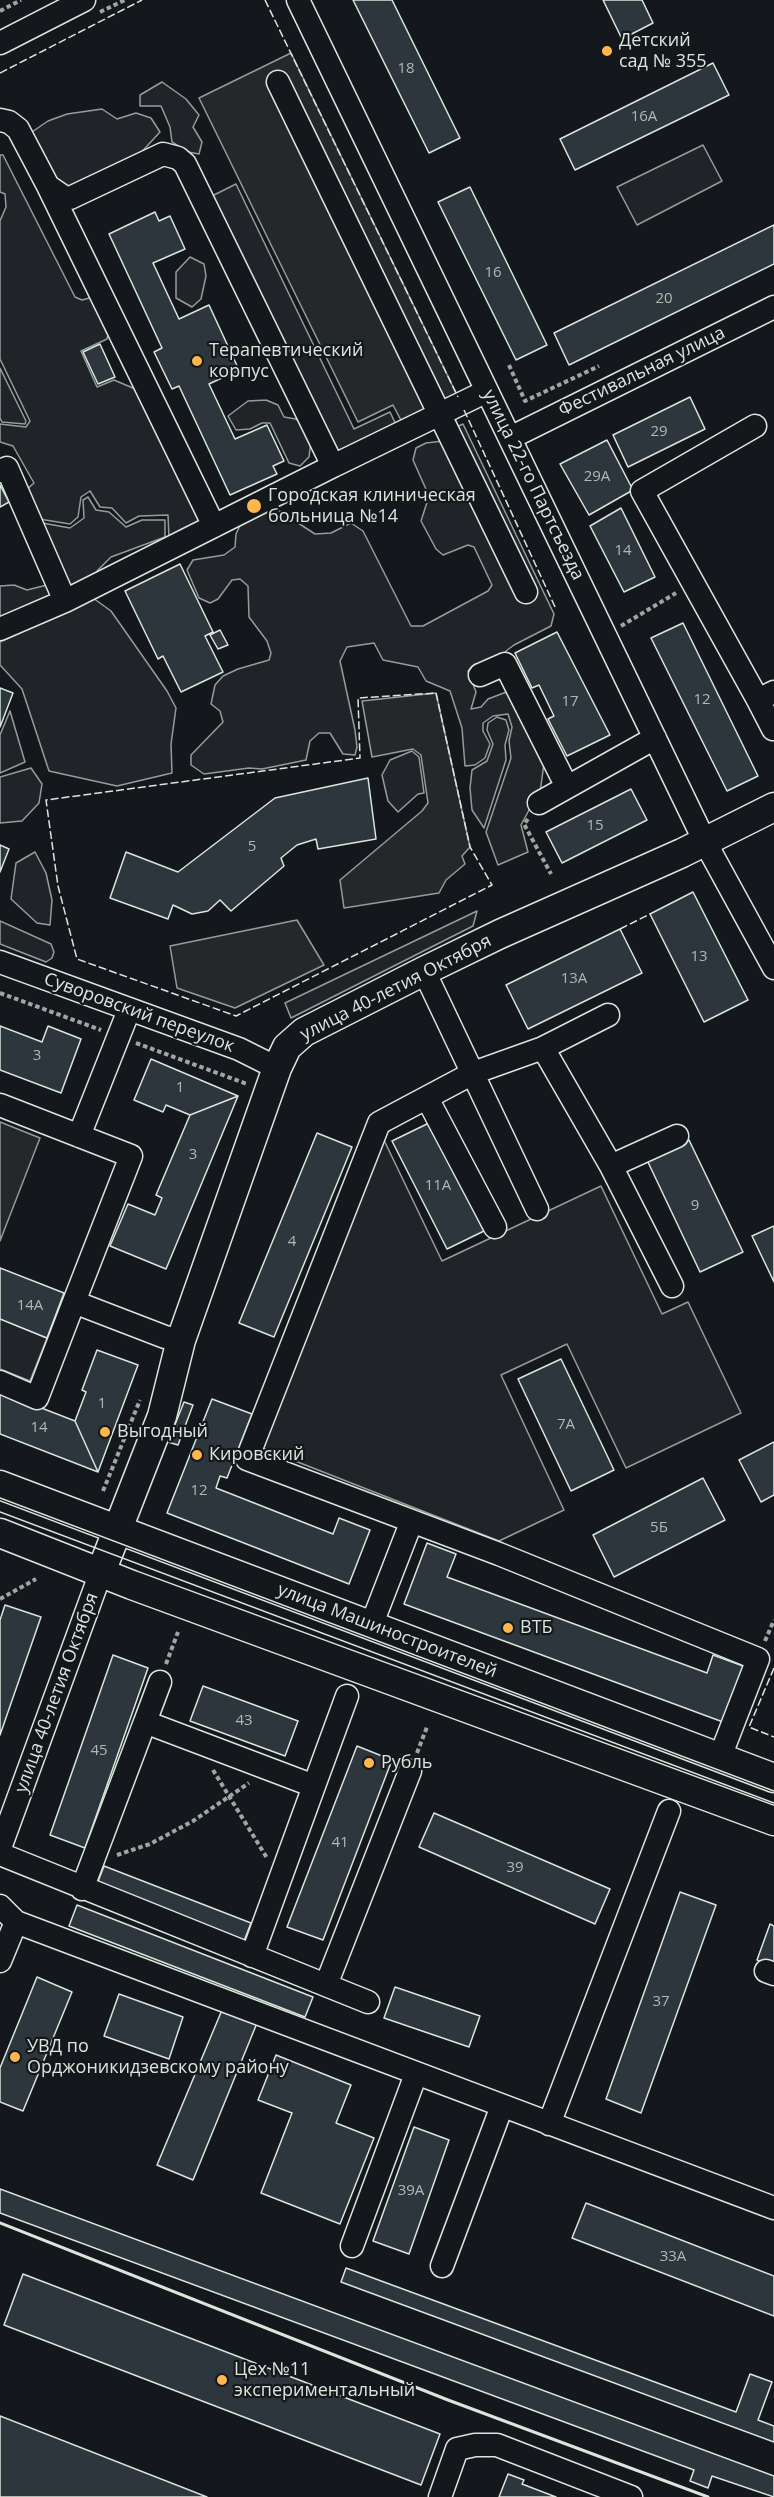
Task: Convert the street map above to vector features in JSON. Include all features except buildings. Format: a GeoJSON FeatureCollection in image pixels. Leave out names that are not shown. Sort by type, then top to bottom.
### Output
{"type":"FeatureCollection","features":[{"type":"Feature","properties":{"kind":"main road","name":"улица 40-летия Октября"},"geometry":{"type":"LineString","coordinates":[[101,1572],[162,1416],[181,1340],[277,1068],[287,1047],[304,1032],[424,971],[705,842],[774,807]]}},
{"type":"Feature","properties":{"kind":"main road","name":"улица Машиностроителей"},"geometry":{"type":"LineString","coordinates":[[0,1485],[774,1778]]}},
{"type":"Feature","properties":{"kind":"main road"},"geometry":{"type":"LineString","coordinates":[[0,1533],[774,1821]]}},
{"type":"Feature","properties":{"kind":"street"},"geometry":{"type":"LineString","coordinates":[[0,43],[84,0]]}},
{"type":"Feature","properties":{"kind":"street","name":"улица 22-го Партсъезда"},"geometry":{"type":"LineString","coordinates":[[298,0],[705,842],[774,968]]}},
{"type":"Feature","properties":{"kind":"street"},"geometry":{"type":"LineString","coordinates":[[279,82],[526,592]]}},
{"type":"Feature","properties":{"kind":"street"},"geometry":{"type":"LineString","coordinates":[[0,120],[9,122],[18,129],[214,526]]}},
{"type":"Feature","properties":{"kind":"street"},"geometry":{"type":"LineString","coordinates":[[48,186],[58,195],[70,198],[163,154],[178,158],[185,164],[333,466]]}},
{"type":"Feature","properties":{"kind":"street","name":"Фестивальная улица"},"geometry":{"type":"LineString","coordinates":[[510,438],[774,307]]}},
{"type":"Feature","properties":{"kind":"street"},"geometry":{"type":"LineString","coordinates":[[0,629],[65,601],[487,391]]}},
{"type":"Feature","properties":{"kind":"street"},"geometry":{"type":"LineString","coordinates":[[754,426],[642,490],[693,582],[766,696],[773,729]]}},
{"type":"Feature","properties":{"kind":"street"},"geometry":{"type":"LineString","coordinates":[[0,471],[7,468],[65,601]]}},
{"type":"Feature","properties":{"kind":"street"},"geometry":{"type":"LineString","coordinates":[[480,675],[505,664],[567,787]]}},
{"type":"Feature","properties":{"kind":"street"},"geometry":{"type":"LineString","coordinates":[[539,802],[655,738]]}},
{"type":"Feature","properties":{"kind":"street","name":"Суворовский переулок"},"geometry":{"type":"LineString","coordinates":[[0,962],[239,1049],[277,1068]]}},
{"type":"Feature","properties":{"kind":"street"},"geometry":{"type":"LineString","coordinates":[[424,971],[537,1209]]}},
{"type":"Feature","properties":{"kind":"street"},"geometry":{"type":"LineString","coordinates":[[79,1136],[129,1010]]}},
{"type":"Feature","properties":{"kind":"street"},"geometry":{"type":"LineString","coordinates":[[608,1015],[543,1048],[473,1073],[379,1123],[247,1459],[411,1523],[499,1554],[758,1659],[720,1757]]}},
{"type":"Feature","properties":{"kind":"street"},"geometry":{"type":"LineString","coordinates":[[543,1048],[611,1166],[672,1287]]}},
{"type":"Feature","properties":{"kind":"street"},"geometry":{"type":"LineString","coordinates":[[427,1098],[495,1227]]}},
{"type":"Feature","properties":{"kind":"street"},"geometry":{"type":"LineString","coordinates":[[0,1105],[131,1156],[37,1398],[0,1382]]}},
{"type":"Feature","properties":{"kind":"street"},"geometry":{"type":"LineString","coordinates":[[611,1166],[677,1136]]}},
{"type":"Feature","properties":{"kind":"street"},"geometry":{"type":"LineString","coordinates":[[74,1302],[165,1337],[181,1340]]}},
{"type":"Feature","properties":{"kind":"street"},"geometry":{"type":"LineString","coordinates":[[371,1626],[411,1523]]}},
{"type":"Feature","properties":{"kind":"street","name":"улица 40-летия Октября"},"geometry":{"type":"LineString","coordinates":[[0,1848],[101,1572]]}},
{"type":"Feature","properties":{"kind":"street"},"geometry":{"type":"LineString","coordinates":[[82,1889],[160,1682]]}},
{"type":"Feature","properties":{"kind":"street"},"geometry":{"type":"LineString","coordinates":[[252,1956],[347,1696]]}},
{"type":"Feature","properties":{"kind":"street"},"geometry":{"type":"LineString","coordinates":[[145,1722],[314,1786]]}},
{"type":"Feature","properties":{"kind":"street"},"geometry":{"type":"LineString","coordinates":[[326,1985],[410,1771]]}},
{"type":"Feature","properties":{"kind":"street"},"geometry":{"type":"LineString","coordinates":[[549,2124],[669,1811]]}},
{"type":"Feature","properties":{"kind":"street"},"geometry":{"type":"LineString","coordinates":[[0,1854],[82,1889],[368,2002]]}},
{"type":"Feature","properties":{"kind":"street"},"geometry":{"type":"LineString","coordinates":[[0,1906],[16,1922],[774,2208]]}},
{"type":"Feature","properties":{"kind":"street"},"geometry":{"type":"LineString","coordinates":[[0,1961],[16,1922]]}},
{"type":"Feature","properties":{"kind":"street"},"geometry":{"type":"LineString","coordinates":[[352,2246],[417,2074]]}},
{"type":"Feature","properties":{"kind":"street"},"geometry":{"type":"LineString","coordinates":[[442,2266],[502,2106]]}},
{"type":"Feature","properties":{"kind":"street"},"geometry":{"type":"LineString","coordinates":[[440,2497],[457,2450],[475,2445],[497,2445],[631,2497]]}},
{"type":"Feature","properties":{"kind":"path"},"geometry":{"type":"LineString","coordinates":[[0,11],[21,0]]}},
{"type":"Feature","properties":{"kind":"path"},"geometry":{"type":"LineString","coordinates":[[509,365],[525,401],[599,366]]}},
{"type":"Feature","properties":{"kind":"path"},"geometry":{"type":"LineString","coordinates":[[620,627],[693,582]]}},
{"type":"Feature","properties":{"kind":"path"},"geometry":{"type":"LineString","coordinates":[[539,802],[524,824],[551,874]]}},
{"type":"Feature","properties":{"kind":"path"},"geometry":{"type":"LineString","coordinates":[[0,1599],[36,1579]]}},
{"type":"Feature","properties":{"kind":"path"},"geometry":{"type":"LineString","coordinates":[[160,1682],[178,1632]]}},
{"type":"Feature","properties":{"kind":"path"},"geometry":{"type":"LineString","coordinates":[[410,1771],[427,1727]]}},
{"type":"Feature","properties":{"kind":"path"},"geometry":{"type":"LineString","coordinates":[[195,1741],[280,1879]]}},
{"type":"Feature","properties":{"kind":"path"},"geometry":{"type":"LineString","coordinates":[[92,1864],[150,1844],[193,1821],[270,1769]]}},
{"type":"Feature","properties":{"kind":"shaded area"},"geometry":{"type":"Polygon","coordinates":[[[291,53],[459,399],[404,426],[393,405],[358,422],[199,98],[291,53]]]}},
{"type":"Feature","properties":{"kind":"shaded area"},"geometry":{"type":"Polygon","coordinates":[[[162,82],[186,99],[199,115],[193,127],[202,142],[199,154],[188,152],[172,142],[170,127],[161,106],[140,106],[140,95],[162,82]]]}},
{"type":"Feature","properties":{"kind":"shaded area"},"geometry":{"type":"Polygon","coordinates":[[[102,109],[117,119],[136,113],[151,118],[160,132],[136,158],[75,188],[62,186],[50,174],[29,134],[48,121],[67,114],[102,109]]]}},
{"type":"Feature","properties":{"kind":"shaded area"},"geometry":{"type":"Polygon","coordinates":[[[703,145],[722,181],[637,225],[617,187],[703,145]]]}},
{"type":"Feature","properties":{"kind":"shaded area"},"geometry":{"type":"Polygon","coordinates":[[[0,155],[3,155],[75,297],[82,300],[93,297],[111,324],[107,339],[81,351],[97,387],[114,380],[147,394],[202,523],[169,539],[168,515],[139,516],[126,523],[112,508],[100,507],[90,491],[81,497],[78,517],[70,524],[33,518],[23,493],[34,483],[13,446],[0,442],[0,424],[26,427],[30,421],[0,359],[0,221],[6,207],[5,194],[0,192],[0,155]]]}},
{"type":"Feature","properties":{"kind":"shaded area"},"geometry":{"type":"Polygon","coordinates":[[[236,184],[354,429],[390,412],[398,429],[337,458],[210,197],[236,184]]]}},
{"type":"Feature","properties":{"kind":"shaded area"},"geometry":{"type":"Polygon","coordinates":[[[190,257],[204,264],[206,276],[201,299],[192,307],[176,298],[176,272],[190,257]]]}},
{"type":"Feature","properties":{"kind":"shaded area"},"geometry":{"type":"Polygon","coordinates":[[[0,368],[26,421],[25,424],[2,422],[0,418],[0,368]]]}},
{"type":"Feature","properties":{"kind":"shaded area"},"geometry":{"type":"Polygon","coordinates":[[[266,400],[278,405],[284,417],[296,419],[305,427],[311,441],[309,457],[300,466],[289,463],[270,423],[262,423],[250,429],[236,430],[228,416],[248,401],[266,400]]]}},
{"type":"Feature","properties":{"kind":"shaded area"},"geometry":{"type":"Polygon","coordinates":[[[463,424],[554,614],[551,626],[514,645],[506,651],[502,660],[475,664],[468,671],[476,692],[471,709],[481,707],[488,699],[509,691],[545,756],[539,800],[529,810],[521,825],[528,852],[498,865],[486,832],[511,758],[509,741],[512,727],[508,714],[493,716],[483,723],[483,731],[490,744],[485,758],[475,765],[465,766],[462,728],[450,691],[426,681],[418,667],[383,660],[374,643],[347,647],[340,661],[355,730],[357,747],[355,755],[343,754],[330,733],[319,733],[310,741],[306,760],[262,769],[249,768],[204,774],[191,765],[191,755],[223,722],[220,711],[211,704],[215,685],[223,676],[238,669],[269,660],[271,653],[267,641],[249,617],[248,586],[240,579],[232,580],[218,599],[210,603],[199,598],[187,570],[193,560],[224,555],[235,547],[236,534],[243,519],[272,506],[315,534],[331,533],[351,523],[363,531],[411,626],[423,626],[488,591],[492,585],[474,547],[468,545],[443,555],[436,549],[421,521],[429,496],[413,460],[416,448],[426,443],[443,441],[452,429],[463,424]]]}},
{"type":"Feature","properties":{"kind":"shaded area"},"geometry":{"type":"Polygon","coordinates":[[[88,497],[96,510],[109,512],[126,527],[142,520],[165,520],[165,537],[111,557],[97,571],[92,583],[68,592],[37,522],[70,528],[84,518],[83,500],[88,497]]]}},
{"type":"Feature","properties":{"kind":"shaded area"},"geometry":{"type":"Polygon","coordinates":[[[14,585],[27,590],[47,585],[52,600],[0,621],[0,586],[14,585]]]}},
{"type":"Feature","properties":{"kind":"shaded area"},"geometry":{"type":"Polygon","coordinates":[[[93,598],[111,611],[167,691],[176,708],[171,744],[172,773],[117,786],[49,771],[22,689],[0,665],[0,642],[93,598]]]}},
{"type":"Feature","properties":{"kind":"shaded area"},"geometry":{"type":"Polygon","coordinates":[[[436,693],[470,847],[462,856],[465,864],[446,880],[439,893],[344,908],[340,880],[422,811],[428,803],[421,755],[413,749],[372,757],[362,701],[436,693]]]}},
{"type":"Feature","properties":{"kind":"shaded area"},"geometry":{"type":"Polygon","coordinates":[[[10,711],[25,762],[0,773],[0,735],[10,711]]]}},
{"type":"Feature","properties":{"kind":"shaded area"},"geometry":{"type":"Polygon","coordinates":[[[497,717],[506,720],[509,730],[505,745],[506,760],[484,828],[472,810],[470,788],[472,770],[487,761],[493,744],[487,730],[488,723],[497,717]]]}},
{"type":"Feature","properties":{"kind":"shaded area"},"geometry":{"type":"Polygon","coordinates":[[[412,751],[419,757],[424,793],[418,794],[398,812],[388,801],[382,775],[390,760],[412,751]]]}},
{"type":"Feature","properties":{"kind":"shaded area"},"geometry":{"type":"Polygon","coordinates":[[[31,768],[42,784],[39,803],[22,821],[0,823],[0,777],[31,768]]]}},
{"type":"Feature","properties":{"kind":"shaded area"},"geometry":{"type":"Polygon","coordinates":[[[35,852],[46,873],[52,900],[50,925],[37,923],[11,899],[16,863],[35,852]]]}},
{"type":"Feature","properties":{"kind":"shaded area"},"geometry":{"type":"Polygon","coordinates":[[[477,911],[473,926],[291,1018],[285,1003],[477,911]]]}},
{"type":"Feature","properties":{"kind":"shaded area"},"geometry":{"type":"Polygon","coordinates":[[[297,920],[324,965],[235,1008],[177,988],[170,946],[297,920]]]}},
{"type":"Feature","properties":{"kind":"shaded area"},"geometry":{"type":"Polygon","coordinates":[[[0,921],[51,944],[54,952],[52,958],[46,962],[0,944],[0,921]]]}},
{"type":"Feature","properties":{"kind":"shaded area"},"geometry":{"type":"Polygon","coordinates":[[[0,1122],[40,1138],[0,1241],[0,1122]]]}},
{"type":"Feature","properties":{"kind":"shaded area"},"geometry":{"type":"Polygon","coordinates":[[[383,1138],[442,1261],[601,1186],[662,1314],[688,1302],[741,1413],[626,1468],[567,1344],[501,1375],[564,1510],[499,1541],[262,1448],[383,1138]]]}},
{"type":"Feature","properties":{"kind":"shaded area"},"geometry":{"type":"Polygon","coordinates":[[[0,1319],[47,1338],[30,1381],[0,1369],[0,1319]]]}},
{"type":"Feature","properties":{"kind":"tram line"},"geometry":{"type":"LineString","coordinates":[[0,1498],[774,1791]]}},
{"type":"Feature","properties":{"kind":"tram line"},"geometry":{"type":"LineString","coordinates":[[0,1512],[774,1803]]}},
{"type":"Feature","properties":{"kind":"fence"},"geometry":{"type":"LineString","coordinates":[[0,73],[142,0]]}},
{"type":"Feature","properties":{"kind":"fence"},"geometry":{"type":"LineString","coordinates":[[265,0],[458,397]]}},
{"type":"Feature","properties":{"kind":"fence"},"geometry":{"type":"LineString","coordinates":[[464,410],[556,609]]}},
{"type":"Feature","properties":{"kind":"fence"},"geometry":{"type":"LineString","coordinates":[[436,693],[470,847],[492,885],[236,1016],[77,959],[58,886],[46,800],[360,758],[358,698],[436,693]]}},
{"type":"Feature","properties":{"kind":"fence"},"geometry":{"type":"LineString","coordinates":[[620,929],[650,914]]}},
{"type":"Feature","properties":{"kind":"fence"},"geometry":{"type":"LineString","coordinates":[[774,1668],[749,1727],[774,1737]]}},
{"type":"Feature","properties":{"kind":"wall"},"geometry":{"type":"LineString","coordinates":[[0,2223],[448,2400],[708,2497]]}},
{"type":"Feature","properties":{"kind":"place","name":"Детский сад № 355"},"geometry":{"type":"Point","coordinates":[607,51]}},
{"type":"Feature","properties":{"kind":"place","name":"Терапевтический корпус"},"geometry":{"type":"Point","coordinates":[197,361]}},
{"type":"Feature","properties":{"kind":"place","name":"Городская клиническая больница №14"},"geometry":{"type":"Point","coordinates":[254,506]}},
{"type":"Feature","properties":{"kind":"place","name":"Выгодный"},"geometry":{"type":"Point","coordinates":[105,1432]}},
{"type":"Feature","properties":{"kind":"place","name":"Кировский"},"geometry":{"type":"Point","coordinates":[197,1455]}},
{"type":"Feature","properties":{"kind":"place","name":"ВТБ"},"geometry":{"type":"Point","coordinates":[508,1628]}},
{"type":"Feature","properties":{"kind":"place","name":"Рубль"},"geometry":{"type":"Point","coordinates":[369,1763]}},
{"type":"Feature","properties":{"kind":"place","name":"УВД по Орджоникидзевскому району"},"geometry":{"type":"Point","coordinates":[15,2057]}},
{"type":"Feature","properties":{"kind":"place","name":"Цех №11 экспериментальный"},"geometry":{"type":"Point","coordinates":[222,2380]}}]}
